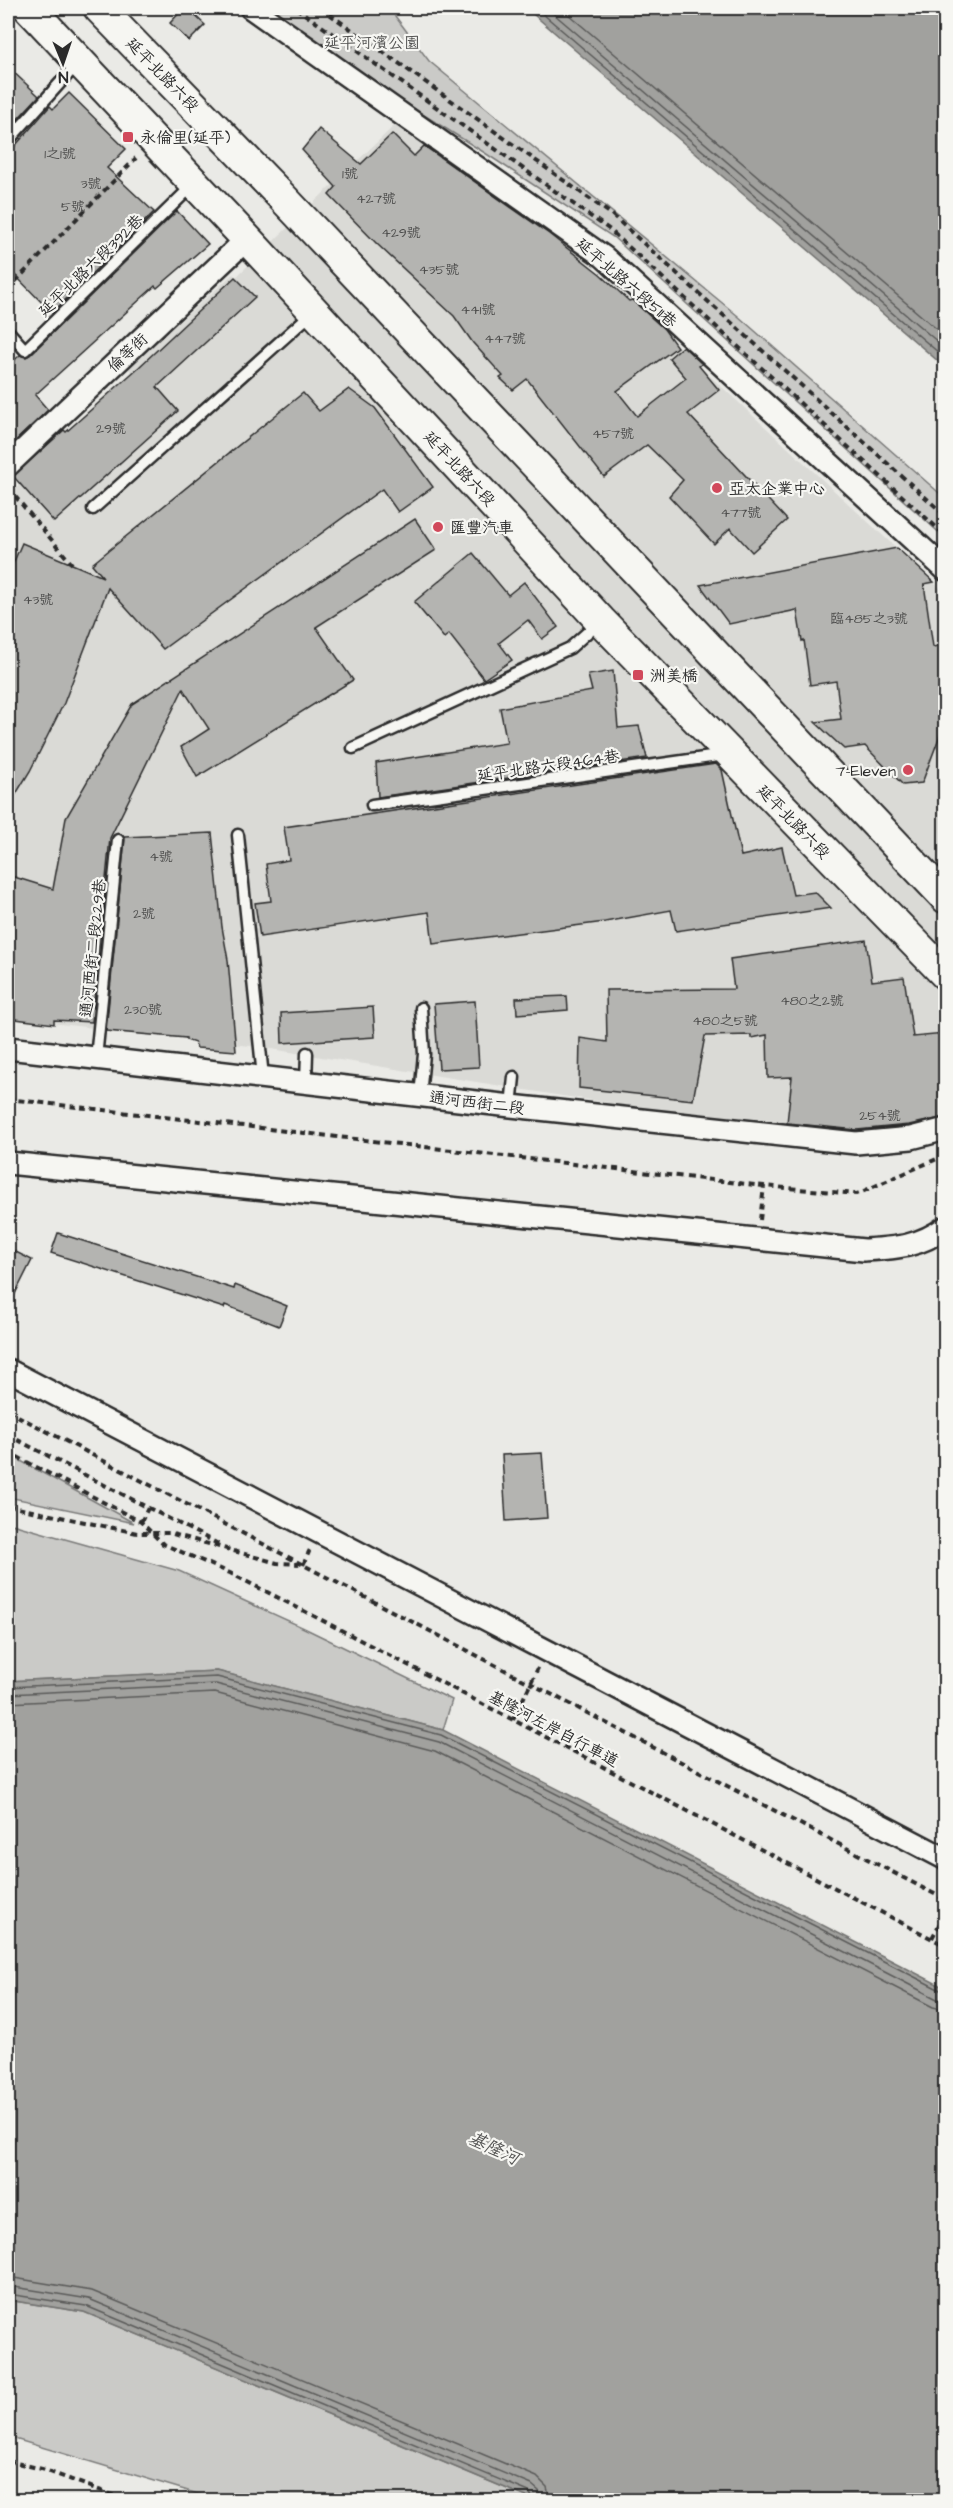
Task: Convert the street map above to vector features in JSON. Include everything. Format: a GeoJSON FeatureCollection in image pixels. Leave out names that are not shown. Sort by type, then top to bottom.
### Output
{"type":"FeatureCollection","features":[{"type":"Feature","properties":{"kind":"main road","name":"延平北路六段"},"geometry":{"type":"LineString","coordinates":[[29,8],[315,311],[601,621],[945,975]]}},
{"type":"Feature","properties":{"kind":"main road","name":"延平北路六段"},"geometry":{"type":"LineString","coordinates":[[99,8],[285,200],[945,898]]}},
{"type":"Feature","properties":{"kind":"street","name":"延平北路六段511巷"},"geometry":{"type":"LineString","coordinates":[[250,8],[604,257],[945,570]]}},
{"type":"Feature","properties":{"kind":"street","name":"倫等街"},"geometry":{"type":"LineString","coordinates":[[8,465],[247,239]]}},
{"type":"Feature","properties":{"kind":"street","name":"通河西街二段"},"geometry":{"type":"LineString","coordinates":[[8,1047],[420,1096],[856,1143],[911,1138],[945,1130]]}},
{"type":"Feature","properties":{"kind":"street"},"geometry":{"type":"LineString","coordinates":[[8,1163],[864,1250],[902,1248],[930,1239],[945,1227]]}},
{"type":"Feature","properties":{"kind":"street"},"geometry":{"type":"LineString","coordinates":[[8,1370],[945,1859]]}},
{"type":"Feature","properties":{"kind":"lane"},"geometry":{"type":"LineString","coordinates":[[8,141],[80,61]]}},
{"type":"Feature","properties":{"kind":"lane","name":"延平北路六段392巷"},"geometry":{"type":"LineString","coordinates":[[8,331],[26,350],[194,184]]}},
{"type":"Feature","properties":{"kind":"lane"},"geometry":{"type":"LineString","coordinates":[[93,509],[315,311]]}},
{"type":"Feature","properties":{"kind":"lane"},"geometry":{"type":"LineString","coordinates":[[353,748],[570,648],[601,621]]}},
{"type":"Feature","properties":{"kind":"lane","name":"延平北路六段464巷"},"geometry":{"type":"LineString","coordinates":[[372,805],[729,754]]}},
{"type":"Feature","properties":{"kind":"lane"},"geometry":{"type":"LineString","coordinates":[[238,835],[263,1077]]}},
{"type":"Feature","properties":{"kind":"lane","name":"通河西街二段229巷"},"geometry":{"type":"LineString","coordinates":[[96,1058],[118,840]]}},
{"type":"Feature","properties":{"kind":"lane"},"geometry":{"type":"LineString","coordinates":[[420,1096],[424,1054],[421,1008]]}},
{"type":"Feature","properties":{"kind":"lane"},"geometry":{"type":"LineString","coordinates":[[306,1083],[307,1053]]}},
{"type":"Feature","properties":{"kind":"lane"},"geometry":{"type":"LineString","coordinates":[[511,1106],[514,1077]]}},
{"type":"Feature","properties":{"kind":"path"},"geometry":{"type":"LineString","coordinates":[[321,8],[611,213],[945,516]]}},
{"type":"Feature","properties":{"kind":"path"},"geometry":{"type":"LineString","coordinates":[[8,289],[154,140]]}},
{"type":"Feature","properties":{"kind":"path"},"geometry":{"type":"LineString","coordinates":[[8,488],[72,564]]}},
{"type":"Feature","properties":{"kind":"path"},"geometry":{"type":"LineString","coordinates":[[8,1098],[765,1186],[857,1194],[945,1155]]}},
{"type":"Feature","properties":{"kind":"path"},"geometry":{"type":"LineString","coordinates":[[757,1238],[765,1186]]}},
{"type":"Feature","properties":{"kind":"path"},"geometry":{"type":"LineString","coordinates":[[8,1411],[303,1565]]}},
{"type":"Feature","properties":{"kind":"path"},"geometry":{"type":"LineString","coordinates":[[8,1435],[230,1550]]}},
{"type":"Feature","properties":{"kind":"path"},"geometry":{"type":"LineString","coordinates":[[8,1452],[141,1522],[152,1533]]}},
{"type":"Feature","properties":{"kind":"path","name":"基隆河左岸自行車道"},"geometry":{"type":"LineString","coordinates":[[8,1506],[137,1533],[169,1533],[277,1563],[303,1565],[945,1900]]}},
{"type":"Feature","properties":{"kind":"path"},"geometry":{"type":"LineString","coordinates":[[141,1522],[148,1508]]}},
{"type":"Feature","properties":{"kind":"path","name":"基隆河左岸自行車道"},"geometry":{"type":"LineString","coordinates":[[152,1533],[163,1544],[240,1578],[945,1946]]}},
{"type":"Feature","properties":{"kind":"path"},"geometry":{"type":"LineString","coordinates":[[513,1720],[542,1659]]}},
{"type":"Feature","properties":{"kind":"path"},"geometry":{"type":"LineString","coordinates":[[932,1938],[945,1912]]}},
{"type":"Feature","properties":{"kind":"path"},"geometry":{"type":"LineString","coordinates":[[8,2461],[42,2469],[126,2500]]}},
{"type":"Feature","properties":{"kind":"shaded area"},"geometry":{"type":"Polygon","coordinates":[[[396,124],[579,255],[945,593],[945,1119],[891,1132],[814,1132],[569,1097],[259,1047],[8,1018],[8,495],[133,374],[128,368],[233,274],[236,277],[396,124]]]}},
{"type":"Feature","properties":{"kind":"green space","name":"延平河濱公園"},"geometry":{"type":"Polygon","coordinates":[[[252,8],[389,8],[429,61],[738,316],[945,498],[945,538],[613,237],[485,153],[252,8]]]}},
{"type":"Feature","properties":{"kind":"green space"},"geometry":{"type":"Polygon","coordinates":[[[8,1454],[134,1523],[8,1497],[8,1454]]]}},
{"type":"Feature","properties":{"kind":"green space"},"geometry":{"type":"Polygon","coordinates":[[[8,1523],[179,1571],[304,1628],[452,1700],[443,1730],[217,1671],[8,1681],[8,1523]]]}},
{"type":"Feature","properties":{"kind":"green space"},"geometry":{"type":"Polygon","coordinates":[[[8,2300],[84,2312],[534,2500],[218,2500],[8,2437],[8,2300]]]}},
{"type":"Feature","properties":{"kind":"water"},"geometry":{"type":"Polygon","coordinates":[[[526,8],[945,8],[945,367],[526,8]]]}},
{"type":"Feature","properties":{"kind":"water","name":"基隆河"},"geometry":{"type":"Polygon","coordinates":[[[217,1671],[443,1730],[945,1988],[945,2500],[534,2500],[84,2312],[8,2300],[8,1681],[217,1671]]]}},
{"type":"Feature","properties":{"kind":"building"},"geometry":{"type":"Polygon","coordinates":[[[184,8],[187,8],[205,25],[189,41],[170,23],[184,8]]]}},
{"type":"Feature","properties":{"kind":"building"},"geometry":{"type":"Polygon","coordinates":[[[8,67],[39,96],[12,125],[8,121],[8,67]]]}},
{"type":"Feature","properties":{"kind":"building"},"geometry":{"type":"Polygon","coordinates":[[[69,93],[126,149],[107,168],[154,212],[52,313],[8,268],[8,154],[50,106],[53,109],[69,93]]]}},
{"type":"Feature","properties":{"kind":"building"},"geometry":{"type":"Polygon","coordinates":[[[319,129],[361,164],[392,134],[414,156],[424,146],[549,234],[600,274],[629,301],[632,300],[664,329],[677,347],[617,391],[637,416],[686,378],[669,358],[683,346],[702,364],[699,366],[719,390],[688,414],[787,520],[752,552],[730,528],[714,544],[669,496],[683,480],[647,445],[604,477],[527,379],[513,390],[500,378],[503,376],[473,343],[454,316],[377,244],[329,195],[336,187],[302,150],[319,129]]]}},
{"type":"Feature","properties":{"kind":"building"},"geometry":{"type":"Polygon","coordinates":[[[177,211],[208,244],[157,288],[155,286],[35,395],[48,410],[8,448],[8,366],[20,355],[26,357],[30,355],[177,211]]]}},
{"type":"Feature","properties":{"kind":"building"},"geometry":{"type":"Polygon","coordinates":[[[235,277],[255,297],[157,387],[178,411],[54,522],[13,476],[139,367],[235,277]]]}},
{"type":"Feature","properties":{"kind":"building"},"geometry":{"type":"Polygon","coordinates":[[[349,389],[375,408],[433,487],[398,512],[382,489],[163,649],[108,588],[64,703],[30,771],[8,807],[8,575],[22,543],[103,577],[92,564],[303,393],[319,411],[349,389]]]}},
{"type":"Feature","properties":{"kind":"building"},"geometry":{"type":"Polygon","coordinates":[[[415,519],[436,550],[316,627],[353,680],[197,777],[181,747],[209,729],[183,689],[110,838],[92,1022],[54,1020],[54,1024],[8,1018],[8,875],[53,889],[66,818],[132,704],[415,519]]]}},
{"type":"Feature","properties":{"kind":"building"},"geometry":{"type":"Polygon","coordinates":[[[897,548],[934,582],[924,584],[933,647],[945,645],[945,722],[922,783],[903,785],[865,746],[844,749],[815,722],[841,719],[836,681],[810,685],[797,610],[729,624],[700,585],[897,548]]]}},
{"type":"Feature","properties":{"kind":"building"},"geometry":{"type":"Polygon","coordinates":[[[473,553],[508,595],[524,582],[558,627],[542,639],[528,620],[499,643],[512,660],[484,679],[449,634],[444,638],[414,602],[473,553]]]}},
{"type":"Feature","properties":{"kind":"building"},"geometry":{"type":"Polygon","coordinates":[[[613,671],[618,728],[639,726],[647,758],[378,797],[376,763],[507,743],[500,708],[592,691],[588,675],[613,671]]]}},
{"type":"Feature","properties":{"kind":"building"},"geometry":{"type":"Polygon","coordinates":[[[716,764],[722,770],[741,856],[782,847],[793,895],[815,892],[831,908],[676,931],[671,910],[605,922],[433,944],[429,912],[260,937],[255,903],[271,901],[266,864],[289,860],[284,827],[716,764]]]}},
{"type":"Feature","properties":{"kind":"building"},"geometry":{"type":"Polygon","coordinates":[[[212,833],[222,927],[228,960],[236,1051],[197,1048],[195,1043],[186,1038],[106,1031],[125,837],[212,833]]]}},
{"type":"Feature","properties":{"kind":"building"},"geometry":{"type":"Polygon","coordinates":[[[866,940],[872,981],[904,977],[913,1037],[945,1034],[945,1117],[909,1125],[857,1130],[787,1123],[792,1077],[768,1078],[767,1035],[751,1038],[751,1035],[705,1036],[693,1100],[579,1088],[580,1038],[607,1042],[606,990],[734,989],[730,959],[866,940]]]}},
{"type":"Feature","properties":{"kind":"building"},"geometry":{"type":"Polygon","coordinates":[[[567,996],[568,1010],[517,1014],[516,998],[567,996]]]}},
{"type":"Feature","properties":{"kind":"building"},"geometry":{"type":"Polygon","coordinates":[[[475,1001],[479,1067],[439,1069],[434,1004],[475,1001]]]}},
{"type":"Feature","properties":{"kind":"building"},"geometry":{"type":"Polygon","coordinates":[[[373,1007],[375,1037],[282,1043],[281,1013],[373,1007]]]}},
{"type":"Feature","properties":{"kind":"building"},"geometry":{"type":"Polygon","coordinates":[[[58,1233],[234,1289],[235,1285],[287,1306],[279,1326],[225,1305],[224,1308],[51,1253],[58,1233]]]}},
{"type":"Feature","properties":{"kind":"building"},"geometry":{"type":"Polygon","coordinates":[[[8,1248],[32,1260],[8,1308],[8,1248]]]}},
{"type":"Feature","properties":{"kind":"building"},"geometry":{"type":"Polygon","coordinates":[[[542,1453],[547,1518],[506,1521],[502,1455],[542,1453]]]}},
{"type":"Feature","properties":{"kind":"place","name":"永倫里(延平)"},"geometry":{"type":"Point","coordinates":[128,137]}},
{"type":"Feature","properties":{"kind":"place","name":"亞太企業中心"},"geometry":{"type":"Point","coordinates":[717,488]}},
{"type":"Feature","properties":{"kind":"place","name":"匯豐汽車"},"geometry":{"type":"Point","coordinates":[438,527]}},
{"type":"Feature","properties":{"kind":"place","name":"洲美橋"},"geometry":{"type":"Point","coordinates":[638,675]}},
{"type":"Feature","properties":{"kind":"place","name":"7-Eleven"},"geometry":{"type":"Point","coordinates":[908,770]}}]}
